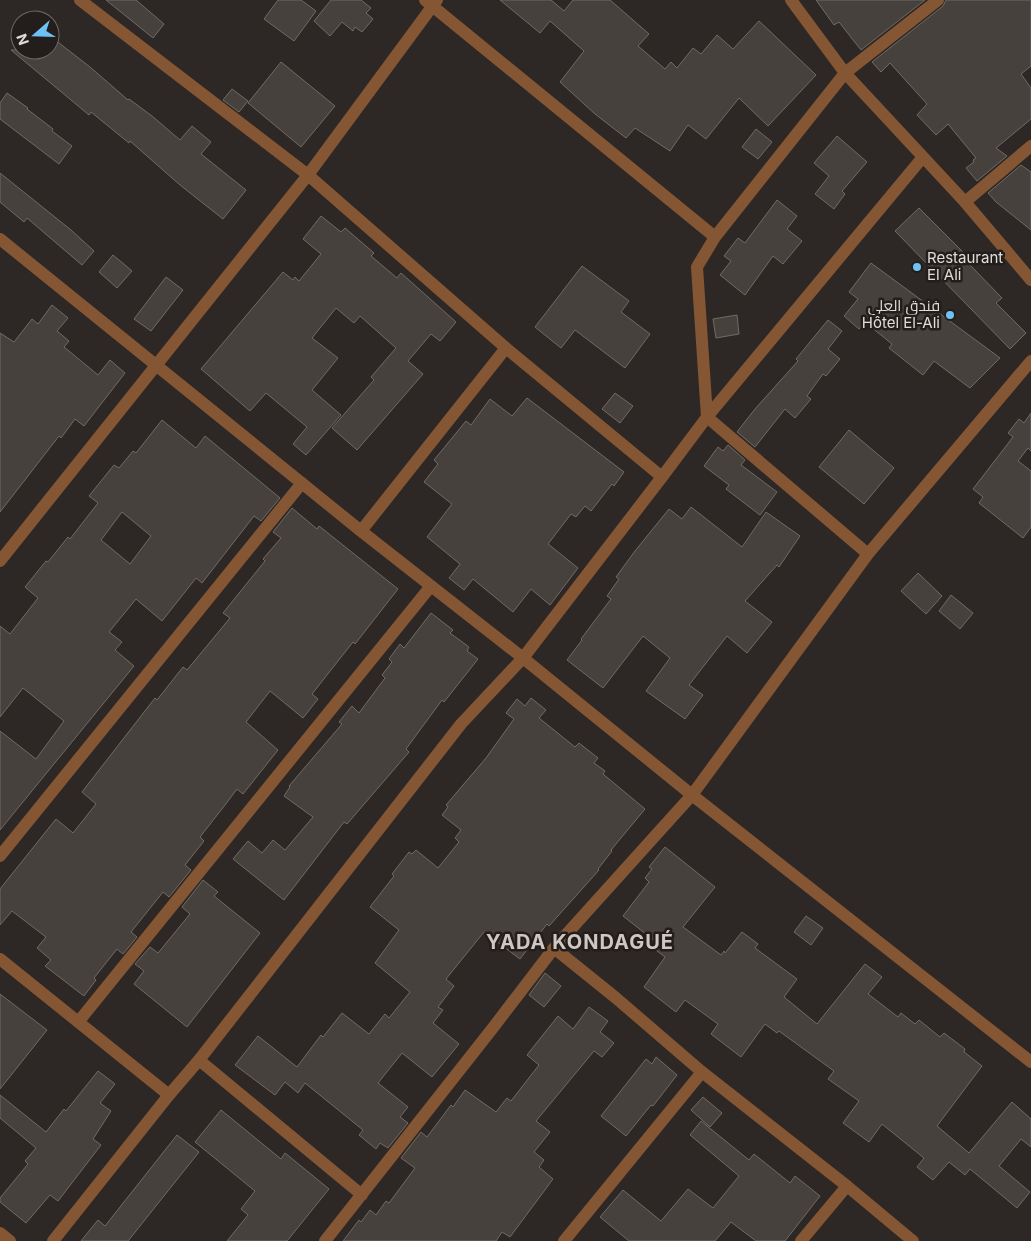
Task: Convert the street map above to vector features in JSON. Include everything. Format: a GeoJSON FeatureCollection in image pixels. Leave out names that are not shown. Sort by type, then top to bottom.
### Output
{"type":"FeatureCollection","features":[{"type":"Feature","properties":{"kind":"street"},"geometry":{"type":"LineString","coordinates":[[80,0],[308,175],[506,348],[662,477]]}},
{"type":"Feature","properties":{"kind":"street"},"geometry":{"type":"LineString","coordinates":[[791,0],[845,73],[965,202],[1031,280]]}},
{"type":"Feature","properties":{"kind":"street"},"geometry":{"type":"LineString","coordinates":[[868,554],[706,417],[697,267],[715,237],[845,73],[938,0]]}},
{"type":"Feature","properties":{"kind":"street"},"geometry":{"type":"LineString","coordinates":[[0,561],[308,175],[432,2],[715,237]]}},
{"type":"Feature","properties":{"kind":"street"},"geometry":{"type":"LineString","coordinates":[[965,202],[1031,146]]}},
{"type":"Feature","properties":{"kind":"street"},"geometry":{"type":"LineString","coordinates":[[53,1241],[198,1060],[461,724],[523,658],[706,417],[923,157]]}},
{"type":"Feature","properties":{"kind":"street"},"geometry":{"type":"LineString","coordinates":[[0,239],[361,531],[1031,1062]]}},
{"type":"Feature","properties":{"kind":"street"},"geometry":{"type":"LineString","coordinates":[[361,531],[506,348]]}},
{"type":"Feature","properties":{"kind":"street"},"geometry":{"type":"LineString","coordinates":[[325,1241],[554,948],[692,795],[868,554],[1031,361]]}},
{"type":"Feature","properties":{"kind":"street"},"geometry":{"type":"LineString","coordinates":[[0,856],[302,483]]}},
{"type":"Feature","properties":{"kind":"street"},"geometry":{"type":"LineString","coordinates":[[79,1022],[431,586]]}},
{"type":"Feature","properties":{"kind":"street"},"geometry":{"type":"LineString","coordinates":[[554,948],[702,1072],[847,1186],[913,1241]]}},
{"type":"Feature","properties":{"kind":"street"},"geometry":{"type":"LineString","coordinates":[[0,959],[169,1095]]}},
{"type":"Feature","properties":{"kind":"street"},"geometry":{"type":"LineString","coordinates":[[198,1060],[362,1194]]}},
{"type":"Feature","properties":{"kind":"street"},"geometry":{"type":"LineString","coordinates":[[564,1241],[702,1072]]}},
{"type":"Feature","properties":{"kind":"street"},"geometry":{"type":"LineString","coordinates":[[801,1241],[847,1186]]}},
{"type":"Feature","properties":{"kind":"street"},"geometry":{"type":"LineString","coordinates":[[0,1233],[10,1241]]}},
{"type":"Feature","properties":{"kind":"building"},"geometry":{"type":"Polygon","coordinates":[[[106,0],[136,0],[164,24],[153,38],[106,0]]]}},
{"type":"Feature","properties":{"kind":"building"},"geometry":{"type":"Polygon","coordinates":[[[278,0],[301,0],[316,11],[294,41],[264,19],[278,0]]]}},
{"type":"Feature","properties":{"kind":"building"},"geometry":{"type":"Polygon","coordinates":[[[331,0],[361,0],[371,8],[366,13],[373,19],[362,32],[355,27],[353,31],[342,22],[330,36],[314,21],[331,0]]]}},
{"type":"Feature","properties":{"kind":"building"},"geometry":{"type":"Polygon","coordinates":[[[500,0],[551,0],[564,11],[573,0],[610,0],[649,34],[638,46],[665,69],[671,62],[677,68],[693,48],[701,54],[717,35],[733,49],[759,21],[816,75],[768,126],[739,98],[706,139],[688,125],[670,151],[635,128],[626,138],[595,114],[560,82],[584,51],[550,21],[540,33],[500,0]]]}},
{"type":"Feature","properties":{"kind":"building"},"geometry":{"type":"Polygon","coordinates":[[[816,0],[925,0],[861,50],[839,22],[834,25],[816,0]]]}},
{"type":"Feature","properties":{"kind":"building"},"geometry":{"type":"Polygon","coordinates":[[[946,0],[1031,0],[1031,66],[1021,74],[1031,88],[1031,119],[996,148],[1007,156],[977,181],[966,168],[976,158],[948,124],[936,135],[917,115],[927,104],[890,63],[881,72],[872,62],[943,6],[946,0]]]}},
{"type":"Feature","properties":{"kind":"building"},"geometry":{"type":"Polygon","coordinates":[[[60,44],[180,140],[192,126],[211,142],[201,154],[246,190],[223,219],[180,185],[130,141],[129,143],[91,112],[89,115],[23,60],[60,60],[60,44]]]}},
{"type":"Feature","properties":{"kind":"building"},"geometry":{"type":"Polygon","coordinates":[[[281,62],[335,106],[301,147],[248,103],[281,62]]]}},
{"type":"Feature","properties":{"kind":"building"},"geometry":{"type":"Polygon","coordinates":[[[232,89],[248,101],[239,112],[223,100],[232,89]]]}},
{"type":"Feature","properties":{"kind":"building"},"geometry":{"type":"Polygon","coordinates":[[[7,93],[28,108],[53,129],[52,131],[72,146],[59,164],[0,119],[0,103],[7,93]]]}},
{"type":"Feature","properties":{"kind":"building"},"geometry":{"type":"Polygon","coordinates":[[[756,129],[772,142],[758,159],[742,147],[756,129]]]}},
{"type":"Feature","properties":{"kind":"building"},"geometry":{"type":"Polygon","coordinates":[[[837,136],[867,162],[842,191],[845,194],[834,209],[815,194],[829,176],[814,163],[837,136]]]}},
{"type":"Feature","properties":{"kind":"building"},"geometry":{"type":"Polygon","coordinates":[[[1021,165],[1031,172],[1031,230],[996,202],[988,193],[1021,165]]]}},
{"type":"Feature","properties":{"kind":"building"},"geometry":{"type":"Polygon","coordinates":[[[0,173],[94,251],[82,265],[27,218],[24,222],[0,202],[0,173]]]}},
{"type":"Feature","properties":{"kind":"building"},"geometry":{"type":"Polygon","coordinates":[[[777,200],[797,216],[787,229],[802,241],[783,264],[773,256],[745,295],[720,275],[731,261],[724,256],[738,238],[745,243],[777,200]]]}},
{"type":"Feature","properties":{"kind":"building"},"geometry":{"type":"Polygon","coordinates":[[[919,208],[973,262],[970,265],[1002,298],[996,303],[1026,333],[1010,349],[895,231],[919,208]]]}},
{"type":"Feature","properties":{"kind":"building"},"geometry":{"type":"Polygon","coordinates":[[[321,216],[341,232],[345,228],[374,253],[371,256],[397,278],[401,273],[456,322],[440,341],[431,334],[408,361],[423,374],[357,450],[332,428],[374,380],[371,377],[396,348],[360,316],[354,323],[336,308],[312,338],[338,358],[312,390],[341,415],[306,455],[293,444],[307,427],[266,393],[250,411],[201,369],[283,272],[293,280],[295,277],[299,281],[321,254],[303,239],[321,216]]]}},
{"type":"Feature","properties":{"kind":"building"},"geometry":{"type":"Polygon","coordinates":[[[113,255],[132,271],[117,288],[99,272],[113,255]]]}},
{"type":"Feature","properties":{"kind":"building"},"geometry":{"type":"Polygon","coordinates":[[[871,263],[1000,358],[970,388],[934,361],[923,375],[889,348],[892,344],[865,322],[859,329],[844,316],[858,299],[849,292],[871,263]]]}},
{"type":"Feature","properties":{"kind":"building"},"geometry":{"type":"Polygon","coordinates":[[[582,266],[629,301],[621,312],[650,334],[625,368],[575,330],[561,348],[535,327],[582,266]]]}},
{"type":"Feature","properties":{"kind":"building"},"geometry":{"type":"Polygon","coordinates":[[[166,277],[183,290],[151,331],[134,319],[166,277]]]}},
{"type":"Feature","properties":{"kind":"building"},"geometry":{"type":"Polygon","coordinates":[[[52,305],[68,318],[57,331],[69,341],[64,347],[98,375],[110,360],[125,373],[84,426],[75,419],[61,438],[59,436],[0,512],[0,333],[14,342],[32,319],[38,324],[52,305]]]}},
{"type":"Feature","properties":{"kind":"building"},"geometry":{"type":"Polygon","coordinates":[[[737,315],[739,334],[716,338],[713,319],[737,315]]]}},
{"type":"Feature","properties":{"kind":"building"},"geometry":{"type":"Polygon","coordinates":[[[828,320],[842,331],[828,349],[840,359],[826,376],[823,374],[807,396],[811,399],[795,418],[785,409],[755,447],[737,432],[798,361],[796,359],[828,320]]]}},
{"type":"Feature","properties":{"kind":"building"},"geometry":{"type":"Polygon","coordinates":[[[615,393],[633,406],[620,423],[602,409],[615,393]]]}},
{"type":"Feature","properties":{"kind":"building"},"geometry":{"type":"Polygon","coordinates":[[[527,398],[624,472],[591,511],[585,506],[576,517],[571,514],[548,544],[578,568],[550,605],[531,589],[513,612],[473,579],[464,590],[449,578],[460,564],[427,537],[452,504],[424,482],[438,464],[434,460],[466,421],[471,425],[490,399],[512,416],[527,398]]]}},
{"type":"Feature","properties":{"kind":"building"},"geometry":{"type":"Polygon","coordinates":[[[1031,413],[1031,451],[1028,448],[1018,461],[1031,471],[1031,527],[1023,538],[979,503],[983,497],[973,489],[1013,437],[1008,433],[1019,419],[1024,423],[1031,413]]]}},
{"type":"Feature","properties":{"kind":"building"},"geometry":{"type":"Polygon","coordinates":[[[162,420],[196,448],[205,436],[280,498],[261,521],[254,516],[202,583],[196,578],[162,621],[136,599],[109,632],[122,642],[115,650],[134,666],[0,830],[0,731],[36,759],[64,721],[23,688],[0,717],[0,626],[10,634],[38,598],[25,587],[68,537],[70,539],[98,503],[89,496],[114,465],[119,468],[133,451],[136,453],[162,420]],[[122,512],[101,540],[130,564],[151,536],[122,512]]]}},
{"type":"Feature","properties":{"kind":"building"},"geometry":{"type":"Polygon","coordinates":[[[849,430],[894,468],[864,504],[819,467],[849,430]]]}},
{"type":"Feature","properties":{"kind":"building"},"geometry":{"type":"Polygon","coordinates":[[[728,445],[745,460],[741,465],[777,492],[760,515],[726,489],[729,485],[704,466],[718,447],[723,451],[728,445]]]}},
{"type":"Feature","properties":{"kind":"building"},"geometry":{"type":"Polygon","coordinates":[[[691,507],[742,547],[766,512],[800,536],[779,567],[777,565],[745,601],[772,622],[747,653],[727,636],[689,685],[703,695],[685,719],[646,691],[670,658],[643,636],[603,688],[567,660],[611,599],[607,596],[619,579],[616,577],[669,509],[682,519],[691,507]]]}},
{"type":"Feature","properties":{"kind":"building"},"geometry":{"type":"Polygon","coordinates":[[[292,508],[317,529],[319,526],[398,589],[355,644],[353,642],[312,694],[318,699],[303,718],[270,691],[246,722],[278,750],[243,794],[237,789],[200,837],[204,841],[185,865],[191,870],[169,897],[163,892],[131,932],[137,937],[123,954],[117,949],[94,978],[96,980],[84,996],[45,966],[51,960],[37,948],[46,937],[12,911],[0,925],[0,889],[56,819],[73,833],[96,804],[82,792],[155,698],[157,700],[183,667],[187,670],[230,618],[223,613],[281,538],[273,532],[292,508]]]}},
{"type":"Feature","properties":{"kind":"building"},"geometry":{"type":"Polygon","coordinates":[[[918,573],[942,596],[926,614],[901,591],[918,573]]]}},
{"type":"Feature","properties":{"kind":"building"},"geometry":{"type":"Polygon","coordinates":[[[951,595],[973,613],[960,629],[939,611],[951,595]]]}},
{"type":"Feature","properties":{"kind":"building"},"geometry":{"type":"Polygon","coordinates":[[[431,613],[453,630],[450,633],[469,647],[467,651],[478,659],[444,702],[442,700],[406,749],[409,752],[347,824],[344,822],[284,900],[233,859],[248,841],[262,853],[273,840],[285,850],[313,817],[284,796],[289,786],[342,724],[339,722],[352,706],[359,713],[385,678],[382,675],[392,662],[389,659],[400,644],[404,648],[431,613]]]}},
{"type":"Feature","properties":{"kind":"building"},"geometry":{"type":"Polygon","coordinates":[[[531,698],[546,710],[539,718],[575,747],[579,743],[598,758],[594,763],[605,771],[603,774],[645,809],[611,850],[599,870],[549,926],[547,924],[520,959],[484,932],[446,979],[454,986],[438,1007],[443,1010],[433,1023],[459,1044],[432,1077],[402,1053],[378,1083],[408,1107],[400,1117],[408,1123],[388,1148],[380,1143],[376,1149],[359,1135],[363,1130],[305,1083],[298,1093],[285,1082],[275,1095],[235,1065],[258,1036],[297,1067],[321,1035],[323,1037],[342,1013],[369,1034],[385,1014],[389,1018],[410,992],[375,963],[399,930],[370,907],[394,876],[392,874],[409,852],[412,854],[416,850],[438,868],[459,842],[455,838],[461,830],[442,815],[448,807],[446,805],[486,758],[514,719],[506,713],[517,699],[525,706],[531,698]]]}},
{"type":"Feature","properties":{"kind":"building"},"geometry":{"type":"Polygon","coordinates":[[[665,847],[715,887],[683,927],[721,955],[724,951],[725,953],[742,932],[758,944],[755,948],[797,979],[784,997],[817,1024],[865,964],[882,977],[868,994],[898,1017],[901,1013],[915,1024],[919,1020],[940,1037],[944,1033],[965,1049],[964,1052],[982,1066],[937,1126],[969,1153],[1012,1102],[1031,1119],[1031,1147],[1021,1139],[999,1166],[1030,1192],[1017,1208],[970,1169],[965,1175],[949,1162],[933,1180],[917,1167],[924,1158],[882,1124],[869,1142],[843,1123],[859,1101],[828,1079],[834,1071],[779,1031],[777,1033],[765,1024],[741,1057],[711,1034],[718,1024],[685,1000],[676,1012],[644,987],[665,957],[652,947],[656,942],[623,916],[649,882],[645,878],[652,869],[649,867],[665,847]]]}},
{"type":"Feature","properties":{"kind":"building"},"geometry":{"type":"Polygon","coordinates":[[[203,880],[218,892],[214,896],[260,933],[187,1027],[134,984],[144,971],[135,964],[150,947],[158,953],[190,914],[182,907],[203,880]]]}},
{"type":"Feature","properties":{"kind":"building"},"geometry":{"type":"Polygon","coordinates":[[[806,916],[823,928],[811,945],[794,932],[806,916]]]}},
{"type":"Feature","properties":{"kind":"building"},"geometry":{"type":"Polygon","coordinates":[[[545,973],[561,986],[544,1007],[529,995],[545,973]]]}},
{"type":"Feature","properties":{"kind":"building"},"geometry":{"type":"Polygon","coordinates":[[[0,994],[47,1030],[0,1089],[0,994]]]}},
{"type":"Feature","properties":{"kind":"building"},"geometry":{"type":"Polygon","coordinates":[[[589,1007],[608,1021],[600,1032],[614,1043],[602,1057],[594,1051],[536,1121],[550,1132],[534,1152],[544,1160],[539,1167],[553,1179],[510,1237],[502,1232],[496,1241],[343,1241],[359,1220],[361,1222],[370,1210],[376,1215],[386,1201],[389,1203],[415,1168],[401,1158],[421,1132],[427,1137],[465,1090],[496,1112],[507,1098],[511,1101],[539,1065],[527,1055],[558,1016],[573,1029],[589,1007]]]}},
{"type":"Feature","properties":{"kind":"building"},"geometry":{"type":"Polygon","coordinates":[[[656,1057],[677,1075],[626,1136],[601,1116],[646,1059],[652,1064],[656,1057]]]}},
{"type":"Feature","properties":{"kind":"building"},"geometry":{"type":"Polygon","coordinates":[[[98,1071],[115,1084],[100,1103],[111,1111],[93,1139],[101,1145],[58,1201],[50,1195],[26,1223],[0,1202],[0,1198],[28,1164],[25,1161],[36,1148],[0,1118],[0,1095],[46,1132],[64,1109],[66,1111],[98,1071]]]}},
{"type":"Feature","properties":{"kind":"building"},"geometry":{"type":"Polygon","coordinates":[[[703,1097],[722,1113],[710,1127],[691,1110],[703,1097]]]}},
{"type":"Feature","properties":{"kind":"building"},"geometry":{"type":"Polygon","coordinates":[[[221,1110],[281,1159],[285,1153],[329,1189],[287,1241],[227,1241],[248,1215],[241,1209],[255,1191],[195,1142],[221,1110]]]}},
{"type":"Feature","properties":{"kind":"building"},"geometry":{"type":"Polygon","coordinates":[[[701,1121],[749,1160],[754,1154],[790,1183],[795,1176],[820,1196],[785,1241],[756,1241],[731,1222],[715,1241],[629,1241],[600,1217],[623,1190],[661,1221],[688,1189],[713,1208],[739,1176],[690,1135],[701,1121]]]}},
{"type":"Feature","properties":{"kind":"building"},"geometry":{"type":"Polygon","coordinates":[[[177,1135],[199,1152],[128,1241],[81,1241],[98,1220],[105,1226],[177,1135]]]}},
{"type":"Feature","properties":{"kind":"place","name":"Restaurant El Ali"},"geometry":{"type":"Point","coordinates":[917,267]}},
{"type":"Feature","properties":{"kind":"place","name":"فندق العلي Hôtel El-Ali"},"geometry":{"type":"Point","coordinates":[950,315]}},
{"type":"Feature","properties":{"kind":"district","name":"YADA KONDAGUÉ"},"geometry":{"type":"Point","coordinates":[580,942]}}]}
